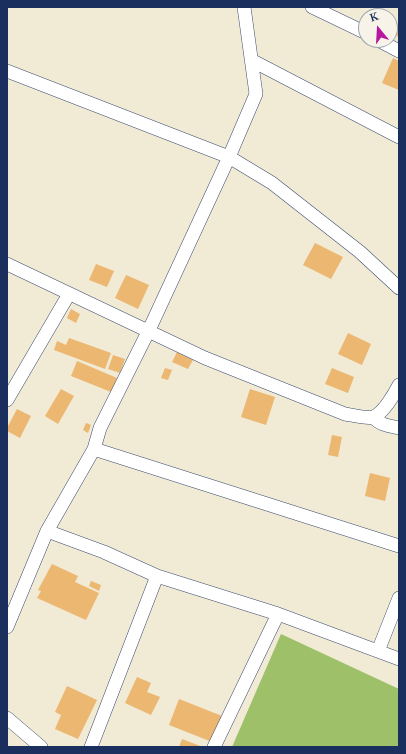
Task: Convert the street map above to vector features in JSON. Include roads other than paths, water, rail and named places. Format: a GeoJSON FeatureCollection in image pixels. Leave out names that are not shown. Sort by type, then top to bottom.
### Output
{"type":"FeatureCollection","features":[{"type":"Feature","properties":{"kind":"street"},"geometry":{"type":"LineString","coordinates":[[7,627],[47,531],[94,449],[100,428],[149,330],[229,157],[256,94],[244,7]]}},
{"type":"Feature","properties":{"kind":"street"},"geometry":{"type":"LineString","coordinates":[[312,7],[358,29]]}},
{"type":"Feature","properties":{"kind":"street"},"geometry":{"type":"LineString","coordinates":[[251,60],[399,137]]}},
{"type":"Feature","properties":{"kind":"street"},"geometry":{"type":"LineString","coordinates":[[7,71],[229,157],[272,183],[360,252],[399,288]]}},
{"type":"Feature","properties":{"kind":"street"},"geometry":{"type":"LineString","coordinates":[[7,264],[149,330],[205,358],[345,414],[357,417],[373,417],[381,412],[399,385]]}},
{"type":"Feature","properties":{"kind":"street"},"geometry":{"type":"LineString","coordinates":[[7,400],[69,294]]}},
{"type":"Feature","properties":{"kind":"street"},"geometry":{"type":"LineString","coordinates":[[373,417],[377,422],[383,425],[399,428]]}},
{"type":"Feature","properties":{"kind":"street"},"geometry":{"type":"LineString","coordinates":[[94,449],[399,546]]}},
{"type":"Feature","properties":{"kind":"street"},"geometry":{"type":"LineString","coordinates":[[47,531],[104,552],[157,576],[278,614],[399,659]]}},
{"type":"Feature","properties":{"kind":"street"},"geometry":{"type":"LineString","coordinates":[[91,747],[157,576]]}},
{"type":"Feature","properties":{"kind":"street"},"geometry":{"type":"LineString","coordinates":[[378,651],[399,598]]}},
{"type":"Feature","properties":{"kind":"street"},"geometry":{"type":"LineString","coordinates":[[214,747],[278,614]]}},
{"type":"Feature","properties":{"kind":"street"},"geometry":{"type":"LineString","coordinates":[[7,718],[41,747]]}}]}
